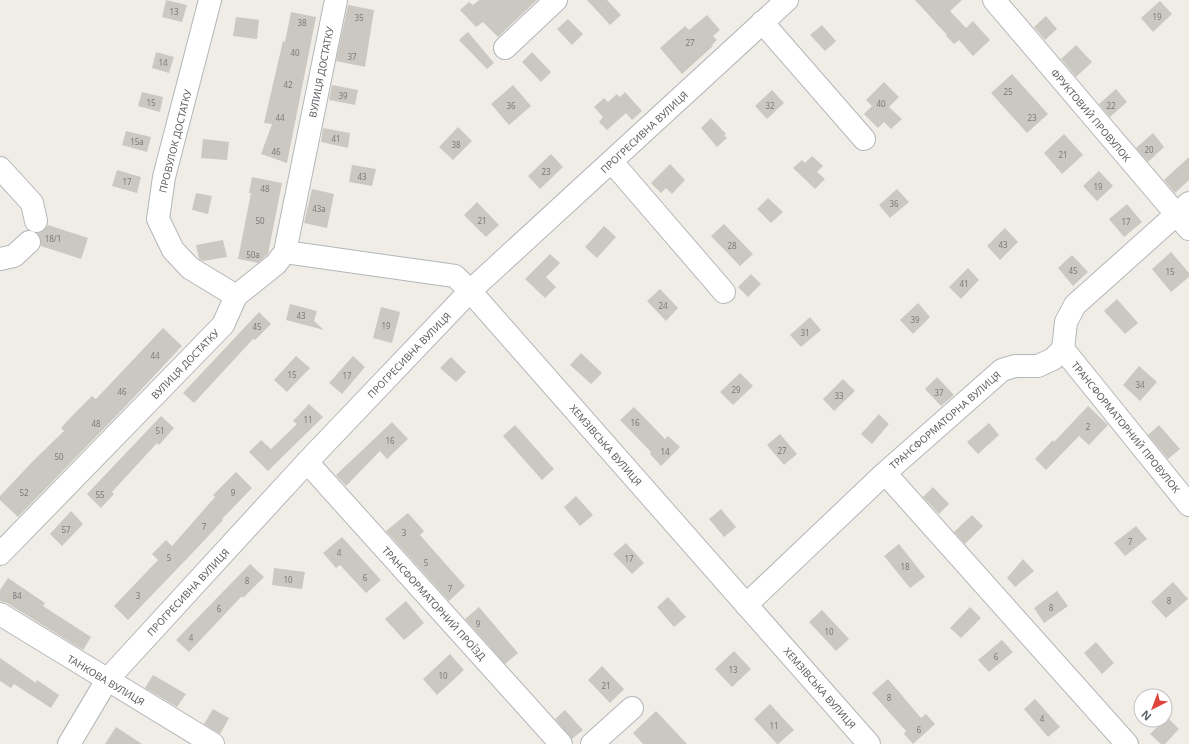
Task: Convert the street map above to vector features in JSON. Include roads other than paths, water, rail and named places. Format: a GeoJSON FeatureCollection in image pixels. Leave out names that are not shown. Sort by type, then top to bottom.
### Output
{"type":"FeatureCollection","features":[{"type":"Feature","properties":{"kind":"street","name":"ПРОВУЛОК ДОСТАТКУ"},"geometry":{"type":"LineString","coordinates":[[210,0],[164,177],[158,218],[174,250],[190,268],[236,296]]}},
{"type":"Feature","properties":{"kind":"street","name":"ВУЛИЦЯ ДОСТАТКУ"},"geometry":{"type":"LineString","coordinates":[[0,554],[223,325],[236,296],[276,264],[285,252],[336,0]]}},
{"type":"Feature","properties":{"kind":"street"},"geometry":{"type":"LineString","coordinates":[[505,48],[556,0]]}},
{"type":"Feature","properties":{"kind":"street","name":"ПРОГРЕСИВНА ВУЛИЦЯ"},"geometry":{"type":"LineString","coordinates":[[69,744],[107,680],[307,462],[470,291],[787,0]]}},
{"type":"Feature","properties":{"kind":"street","name":"ФРУКТОВИЙ ПРОВУЛОК"},"geometry":{"type":"LineString","coordinates":[[994,0],[1185,216]]}},
{"type":"Feature","properties":{"kind":"street"},"geometry":{"type":"LineString","coordinates":[[762,22],[864,139]]}},
{"type":"Feature","properties":{"kind":"street"},"geometry":{"type":"LineString","coordinates":[[612,162],[724,292]]}},
{"type":"Feature","properties":{"kind":"street"},"geometry":{"type":"LineString","coordinates":[[0,168],[32,203],[36,221]]}},
{"type":"Feature","properties":{"kind":"street"},"geometry":{"type":"LineString","coordinates":[[1063,349],[1066,322],[1075,305],[1185,216]]}},
{"type":"Feature","properties":{"kind":"street"},"geometry":{"type":"LineString","coordinates":[[0,258],[14,256],[29,242]]}},
{"type":"Feature","properties":{"kind":"street","name":"ХЕМЗІВСЬКА ВУЛИЦЯ"},"geometry":{"type":"LineString","coordinates":[[285,252],[455,276],[470,291],[869,744]]}},
{"type":"Feature","properties":{"kind":"street","name":"ТРАНСФОРМАТОРНА ВУЛИЦЯ"},"geometry":{"type":"LineString","coordinates":[[746,605],[885,473],[1002,370],[1015,366],[1038,366],[1053,359],[1063,349]]}},
{"type":"Feature","properties":{"kind":"street","name":"ТРАНСФОРМАТОРНИЙ ПРОВУЛОК"},"geometry":{"type":"LineString","coordinates":[[1063,349],[1189,505]]}},
{"type":"Feature","properties":{"kind":"street","name":"ТРАНСФОРМАТОРНИЙ ПРОЇЗД"},"geometry":{"type":"LineString","coordinates":[[307,462],[561,744]]}},
{"type":"Feature","properties":{"kind":"street"},"geometry":{"type":"LineString","coordinates":[[885,473],[1127,744]]}},
{"type":"Feature","properties":{"kind":"street","name":"ТАНКОВА ВУЛИЦЯ"},"geometry":{"type":"LineString","coordinates":[[0,614],[213,744]]}},
{"type":"Feature","properties":{"kind":"street"},"geometry":{"type":"LineString","coordinates":[[592,744],[632,708]]}}]}
